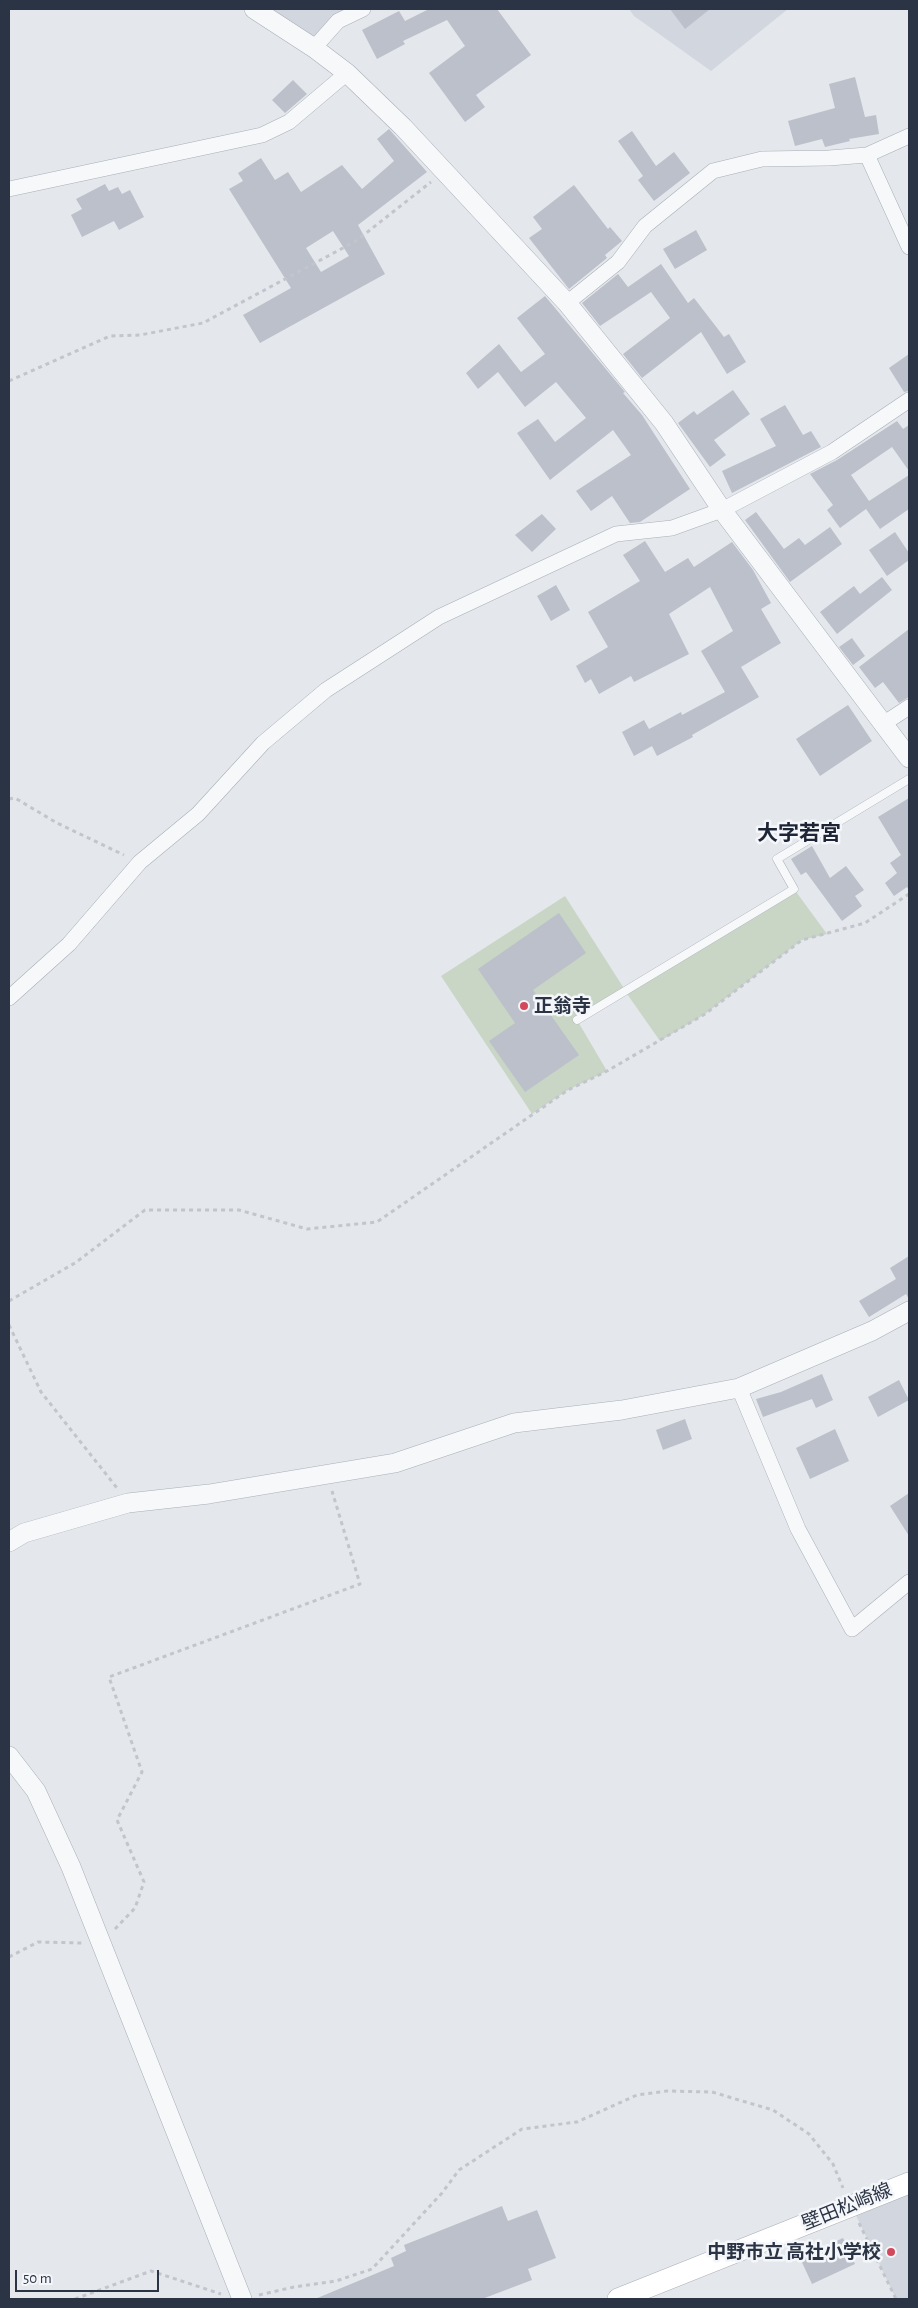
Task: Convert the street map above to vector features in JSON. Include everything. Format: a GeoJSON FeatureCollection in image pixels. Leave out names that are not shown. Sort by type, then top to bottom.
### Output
{"type":"FeatureCollection","features":[{"type":"Feature","properties":{"kind":"main road","name":"壁田松崎線"},"geometry":{"type":"LineString","coordinates":[[618,2299],[909,2182]]}},
{"type":"Feature","properties":{"kind":"street"},"geometry":{"type":"LineString","coordinates":[[254,9],[314,48],[347,73],[445,171],[567,302],[664,423],[722,510],[909,758]]}},
{"type":"Feature","properties":{"kind":"street"},"geometry":{"type":"LineString","coordinates":[[314,48],[338,21],[363,9]]}},
{"type":"Feature","properties":{"kind":"street"},"geometry":{"type":"LineString","coordinates":[[9,189],[262,135],[289,122],[347,73]]}},
{"type":"Feature","properties":{"kind":"street"},"geometry":{"type":"LineString","coordinates":[[567,302],[618,262],[645,226],[713,171],[762,159],[829,158],[867,155],[909,136]]}},
{"type":"Feature","properties":{"kind":"street"},"geometry":{"type":"LineString","coordinates":[[867,155],[909,246]]}},
{"type":"Feature","properties":{"kind":"street"},"geometry":{"type":"LineString","coordinates":[[9,998],[69,944],[140,862],[198,814],[263,743],[326,690],[439,617],[616,534],[672,528],[722,510],[832,452],[909,400]]}},
{"type":"Feature","properties":{"kind":"street"},"geometry":{"type":"LineString","coordinates":[[883,724],[909,706]]}},
{"type":"Feature","properties":{"kind":"street"},"geometry":{"type":"LineString","coordinates":[[9,1542],[24,1533],[128,1502],[209,1494],[395,1462],[514,1424],[622,1410],[739,1388],[872,1331],[909,1311]]}},
{"type":"Feature","properties":{"kind":"street"},"geometry":{"type":"LineString","coordinates":[[739,1388],[798,1529],[852,1630],[909,1582]]}},
{"type":"Feature","properties":{"kind":"street"},"geometry":{"type":"LineString","coordinates":[[9,1756],[36,1792],[71,1868],[242,2299]]}},
{"type":"Feature","properties":{"kind":"lane"},"geometry":{"type":"LineString","coordinates":[[577,1020],[794,889],[777,858],[909,779]]}},
{"type":"Feature","properties":{"kind":"path"},"geometry":{"type":"LineString","coordinates":[[9,381],[110,336],[140,335],[203,323],[356,241],[445,171]]}},
{"type":"Feature","properties":{"kind":"path"},"geometry":{"type":"LineString","coordinates":[[9,799],[15,798],[57,823],[140,862]]}},
{"type":"Feature","properties":{"kind":"path"},"geometry":{"type":"LineString","coordinates":[[9,1301],[75,1263],[145,1210],[239,1210],[307,1229],[377,1222],[568,1090],[607,1071],[705,1014],[802,940],[865,924],[909,894]]}},
{"type":"Feature","properties":{"kind":"path"},"geometry":{"type":"LineString","coordinates":[[9,1325],[41,1392],[128,1502]]}},
{"type":"Feature","properties":{"kind":"path"},"geometry":{"type":"LineString","coordinates":[[9,1957],[38,1942],[100,1943],[135,1908],[144,1882],[117,1820],[142,1772],[109,1676],[360,1584],[327,1474]]}},
{"type":"Feature","properties":{"kind":"path"},"geometry":{"type":"LineString","coordinates":[[75,2299],[151,2271],[210,2291],[242,2299],[294,2287],[336,2282],[372,2269],[442,2193],[459,2170],[522,2129],[578,2122],[638,2095],[667,2091],[712,2092],[773,2110],[809,2134],[832,2164],[896,2299]]}},
{"type":"Feature","properties":{"kind":"shaded area"},"geometry":{"type":"Polygon","coordinates":[[[254,9],[363,9],[314,48],[254,9]]]}},
{"type":"Feature","properties":{"kind":"shaded area"},"geometry":{"type":"Polygon","coordinates":[[[629,9],[788,9],[711,71],[634,16],[629,9]]]}},
{"type":"Feature","properties":{"kind":"shaded area","name":"中野市立 高社小学校"},"geometry":{"type":"Polygon","coordinates":[[[909,2183],[909,2299],[896,2299],[851,2205],[909,2183]]]}},
{"type":"Feature","properties":{"kind":"green space"},"geometry":{"type":"Polygon","coordinates":[[[794,889],[827,934],[802,940],[705,1014],[660,1041],[625,991],[577,1020],[607,1071],[568,1090],[532,1114],[441,976],[565,896],[625,990],[794,889]]]}},
{"type":"Feature","properties":{"kind":"building"},"geometry":{"type":"Polygon","coordinates":[[[429,9],[497,9],[531,55],[476,95],[485,107],[465,122],[429,73],[465,46],[447,20],[403,41],[405,44],[377,59],[362,30],[399,11],[405,21],[429,9]]]}},
{"type":"Feature","properties":{"kind":"building"},"geometry":{"type":"Polygon","coordinates":[[[670,9],[710,9],[685,29],[670,9]]]}},
{"type":"Feature","properties":{"kind":"building"},"geometry":{"type":"Polygon","coordinates":[[[855,77],[865,117],[876,115],[879,134],[849,139],[850,141],[825,147],[822,139],[795,146],[788,121],[835,108],[829,84],[855,77]]]}},
{"type":"Feature","properties":{"kind":"building"},"geometry":{"type":"Polygon","coordinates":[[[293,80],[307,94],[285,113],[272,100],[293,80]]]}},
{"type":"Feature","properties":{"kind":"building"},"geometry":{"type":"Polygon","coordinates":[[[389,129],[427,172],[358,225],[385,274],[260,343],[243,315],[291,288],[229,189],[243,181],[238,173],[261,158],[275,180],[288,172],[301,192],[342,165],[362,189],[394,161],[377,139],[389,129]],[[333,231],[306,248],[321,272],[349,256],[333,231]]]}},
{"type":"Feature","properties":{"kind":"building"},"geometry":{"type":"Polygon","coordinates":[[[632,131],[656,166],[674,152],[690,173],[654,201],[638,180],[643,176],[618,141],[632,131]]]}},
{"type":"Feature","properties":{"kind":"building"},"geometry":{"type":"Polygon","coordinates":[[[105,184],[109,191],[118,187],[122,194],[130,190],[144,217],[119,230],[114,221],[82,237],[71,215],[82,209],[76,199],[105,184]]]}},
{"type":"Feature","properties":{"kind":"building"},"geometry":{"type":"Polygon","coordinates":[[[574,185],[608,229],[610,227],[622,241],[605,255],[607,258],[569,289],[529,238],[542,229],[533,217],[574,185]]]}},
{"type":"Feature","properties":{"kind":"building"},"geometry":{"type":"Polygon","coordinates":[[[696,230],[707,250],[675,269],[663,249],[696,230]]]}},
{"type":"Feature","properties":{"kind":"building"},"geometry":{"type":"Polygon","coordinates":[[[661,264],[688,303],[694,298],[724,337],[729,334],[746,362],[727,374],[701,332],[642,378],[623,354],[670,318],[651,292],[600,326],[582,303],[618,274],[628,287],[661,264]]]}},
{"type":"Feature","properties":{"kind":"building"},"geometry":{"type":"Polygon","coordinates":[[[545,296],[625,392],[623,393],[642,415],[690,489],[640,522],[630,523],[612,496],[591,511],[576,491],[631,455],[613,430],[550,480],[517,433],[538,419],[555,442],[586,418],[556,382],[525,407],[498,372],[478,389],[466,373],[499,344],[521,372],[545,354],[517,318],[545,296]]]}},
{"type":"Feature","properties":{"kind":"building"},"geometry":{"type":"Polygon","coordinates":[[[909,354],[909,391],[904,392],[889,368],[909,354]]]}},
{"type":"Feature","properties":{"kind":"building"},"geometry":{"type":"Polygon","coordinates":[[[733,390],[750,414],[714,440],[726,455],[710,467],[678,423],[694,411],[697,415],[733,390]]]}},
{"type":"Feature","properties":{"kind":"building"},"geometry":{"type":"Polygon","coordinates":[[[785,405],[803,435],[811,431],[821,447],[732,493],[722,471],[776,446],[760,419],[785,405]]]}},
{"type":"Feature","properties":{"kind":"building"},"geometry":{"type":"Polygon","coordinates":[[[897,421],[903,429],[909,425],[909,471],[892,447],[851,475],[869,501],[909,475],[909,509],[880,529],[866,509],[840,528],[827,510],[833,505],[810,474],[837,460],[897,421]]]}},
{"type":"Feature","properties":{"kind":"building"},"geometry":{"type":"Polygon","coordinates":[[[756,512],[784,549],[799,538],[805,545],[830,527],[842,544],[790,582],[745,520],[756,512]]]}},
{"type":"Feature","properties":{"kind":"building"},"geometry":{"type":"Polygon","coordinates":[[[542,514],[556,529],[532,552],[515,535],[542,514]]]}},
{"type":"Feature","properties":{"kind":"building"},"geometry":{"type":"Polygon","coordinates":[[[895,532],[909,553],[909,560],[887,576],[869,550],[895,532]]]}},
{"type":"Feature","properties":{"kind":"building"},"geometry":{"type":"Polygon","coordinates":[[[645,541],[665,572],[688,558],[694,567],[732,542],[753,570],[771,603],[761,609],[781,643],[741,667],[759,697],[692,735],[693,737],[657,756],[652,746],[634,756],[622,732],[644,720],[649,729],[681,712],[682,715],[725,692],[701,651],[733,631],[710,587],[669,614],[689,654],[634,682],[631,676],[599,694],[591,679],[585,683],[576,666],[608,647],[588,612],[640,581],[623,555],[645,541]]]}},
{"type":"Feature","properties":{"kind":"building"},"geometry":{"type":"Polygon","coordinates":[[[882,577],[892,590],[837,634],[820,612],[854,586],[860,594],[882,577]]]}},
{"type":"Feature","properties":{"kind":"building"},"geometry":{"type":"Polygon","coordinates":[[[556,585],[570,610],[551,621],[537,596],[556,585]]]}},
{"type":"Feature","properties":{"kind":"building"},"geometry":{"type":"Polygon","coordinates":[[[909,629],[909,697],[899,703],[883,682],[875,688],[859,667],[909,629]]]}},
{"type":"Feature","properties":{"kind":"building"},"geometry":{"type":"Polygon","coordinates":[[[852,638],[865,656],[853,665],[839,647],[852,638]]]}},
{"type":"Feature","properties":{"kind":"building"},"geometry":{"type":"Polygon","coordinates":[[[848,705],[872,741],[820,776],[796,739],[848,705]]]}},
{"type":"Feature","properties":{"kind":"building"},"geometry":{"type":"Polygon","coordinates":[[[909,798],[909,890],[907,887],[894,896],[885,883],[897,873],[890,863],[901,855],[878,817],[909,798]]]}},
{"type":"Feature","properties":{"kind":"building"},"geometry":{"type":"Polygon","coordinates":[[[812,846],[830,878],[846,866],[864,890],[855,896],[862,906],[842,921],[806,872],[801,875],[791,859],[812,846]]]}},
{"type":"Feature","properties":{"kind":"building","name":"正翁寺"},"geometry":{"type":"Polygon","coordinates":[[[559,913],[586,953],[533,990],[579,1055],[525,1092],[489,1041],[515,1023],[478,969],[559,913]]]}},
{"type":"Feature","properties":{"kind":"building"},"geometry":{"type":"Polygon","coordinates":[[[909,1256],[909,1299],[906,1294],[869,1317],[859,1301],[896,1279],[890,1268],[909,1256]]]}},
{"type":"Feature","properties":{"kind":"building"},"geometry":{"type":"Polygon","coordinates":[[[822,1374],[833,1400],[816,1408],[812,1399],[763,1417],[756,1399],[781,1392],[822,1374]]]}},
{"type":"Feature","properties":{"kind":"building"},"geometry":{"type":"Polygon","coordinates":[[[899,1380],[909,1400],[878,1417],[868,1397],[899,1380]]]}},
{"type":"Feature","properties":{"kind":"building"},"geometry":{"type":"Polygon","coordinates":[[[685,1419],[692,1439],[663,1450],[656,1430],[685,1419]]]}},
{"type":"Feature","properties":{"kind":"building"},"geometry":{"type":"Polygon","coordinates":[[[835,1429],[849,1461],[810,1479],[796,1448],[835,1429]]]}},
{"type":"Feature","properties":{"kind":"building"},"geometry":{"type":"Polygon","coordinates":[[[909,1493],[909,1536],[890,1506],[909,1493]]]}},
{"type":"Feature","properties":{"kind":"building"},"geometry":{"type":"Polygon","coordinates":[[[502,2206],[508,2221],[537,2210],[556,2258],[528,2269],[532,2280],[482,2299],[315,2299],[394,2266],[391,2258],[406,2251],[404,2245],[502,2206]]]}},
{"type":"Feature","properties":{"kind":"building"},"geometry":{"type":"Polygon","coordinates":[[[843,2238],[855,2264],[812,2284],[800,2258],[843,2238]]]}},
{"type":"Feature","properties":{"kind":"place","name":"正翁寺"},"geometry":{"type":"Point","coordinates":[524,1006]}},
{"type":"Feature","properties":{"kind":"place","name":"中野市立 高社小学校"},"geometry":{"type":"Point","coordinates":[891,2252]}},
{"type":"Feature","properties":{"kind":"district","name":"大字若宮"},"geometry":{"type":"Point","coordinates":[799,834]}}]}
